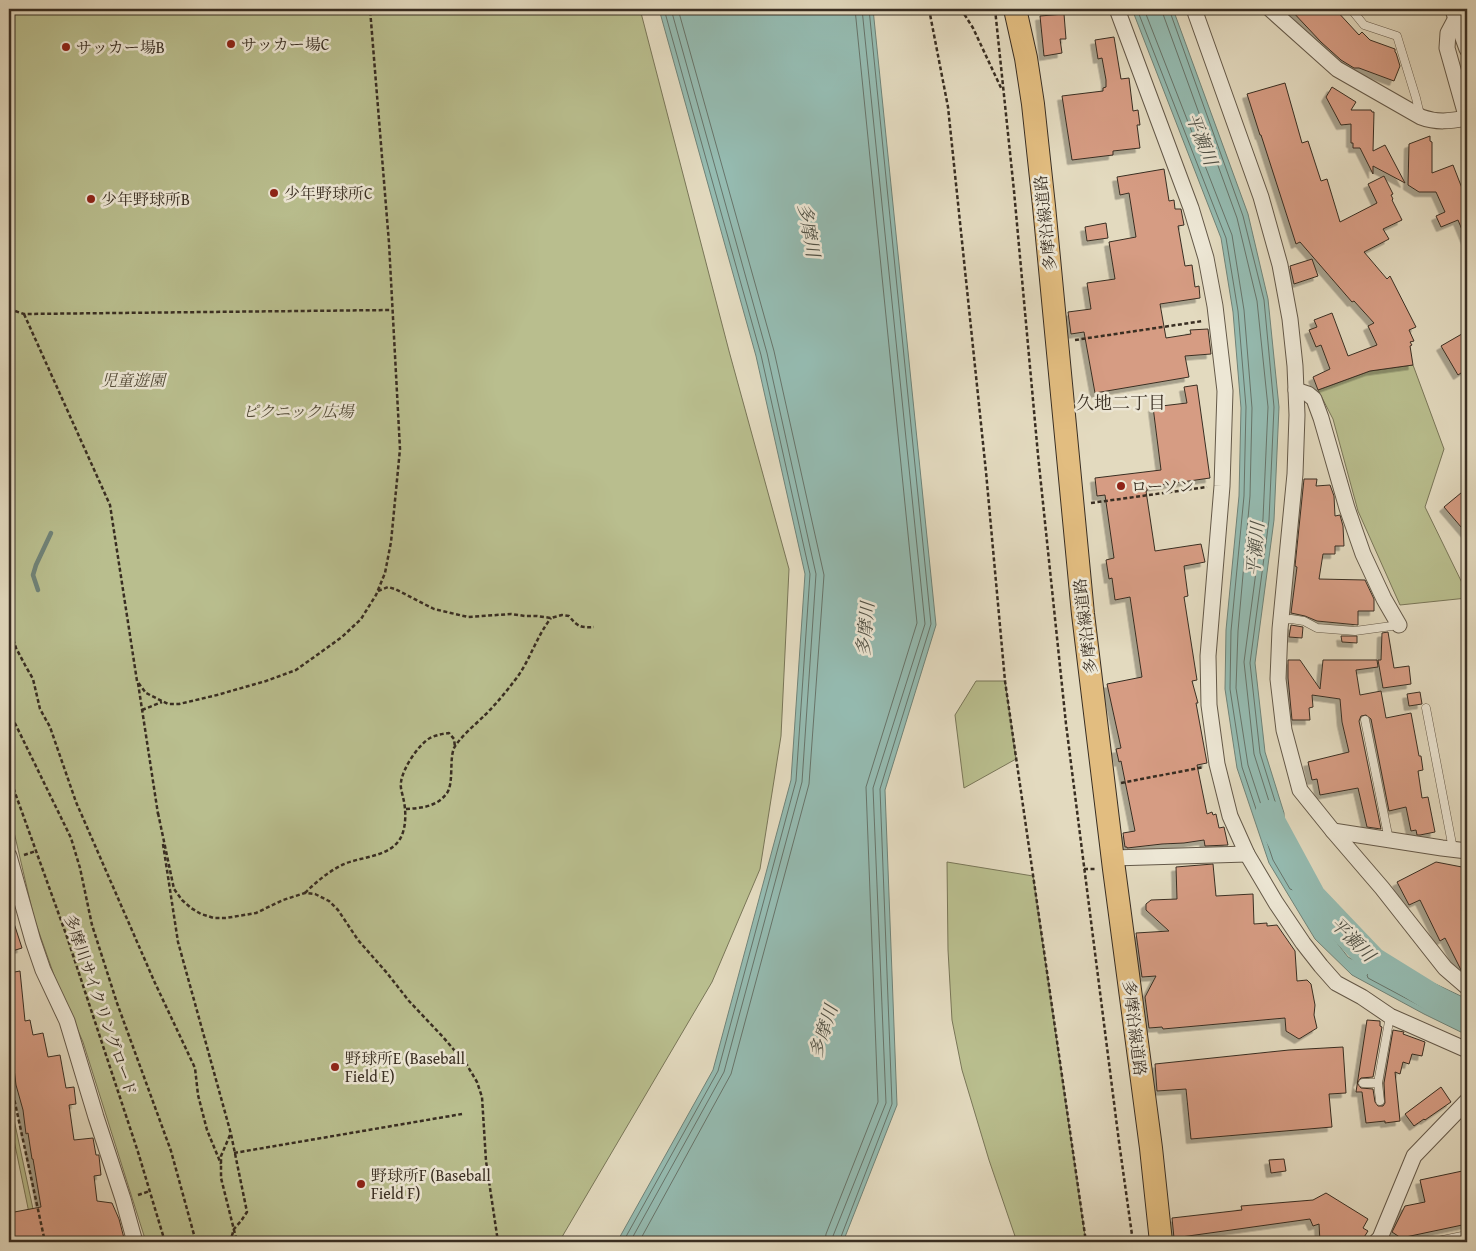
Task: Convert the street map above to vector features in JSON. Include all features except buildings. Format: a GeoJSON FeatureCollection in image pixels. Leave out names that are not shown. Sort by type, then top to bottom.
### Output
{"type":"FeatureCollection","features":[{"type":"Feature","properties":{"kind":"main road","name":"多摩沿線道路"},"geometry":{"type":"LineString","coordinates":[[1015,9],[1026,58],[1033,104],[1083,614],[1151,1148],[1161,1242]]}},
{"type":"Feature","properties":{"kind":"street"},"geometry":{"type":"LineString","coordinates":[[1116,9],[1191,208],[1206,258],[1216,319],[1224,391],[1222,486],[1208,656],[1208,705],[1217,764],[1230,816],[1247,854],[1276,903],[1321,966],[1336,983],[1362,997],[1390,1016],[1467,1050]]}},
{"type":"Feature","properties":{"kind":"street"},"geometry":{"type":"LineString","coordinates":[[1194,9],[1261,197],[1278,256],[1290,319],[1296,390],[1295,474],[1281,620],[1278,678],[1284,730],[1300,790],[1332,832],[1382,888],[1445,968],[1467,987]]}},
{"type":"Feature","properties":{"kind":"street"},"geometry":{"type":"LineString","coordinates":[[1270,9],[1337,69],[1421,117],[1444,122],[1467,119],[1447,48],[1448,33],[1454,13]]}},
{"type":"Feature","properties":{"kind":"street"},"geometry":{"type":"LineString","coordinates":[[1454,13],[1467,49]]}},
{"type":"Feature","properties":{"kind":"street"},"geometry":{"type":"LineString","coordinates":[[1296,390],[1308,394],[1314,399],[1363,554],[1399,626]]}},
{"type":"Feature","properties":{"kind":"street"},"geometry":{"type":"LineString","coordinates":[[1332,832],[1460,850]]}},
{"type":"Feature","properties":{"kind":"street"},"geometry":{"type":"LineString","coordinates":[[1113,858],[1247,854]]}},
{"type":"Feature","properties":{"kind":"street"},"geometry":{"type":"LineString","coordinates":[[9,856],[43,970],[67,1021],[135,1242]]}},
{"type":"Feature","properties":{"kind":"street"},"geometry":{"type":"LineString","coordinates":[[1380,1241],[1414,1156],[1467,1101]]}},
{"type":"Feature","properties":{"kind":"lane"},"geometry":{"type":"LineString","coordinates":[[1351,9],[1364,25],[1397,36],[1421,117]]}},
{"type":"Feature","properties":{"kind":"lane"},"geometry":{"type":"LineString","coordinates":[[1281,620],[1304,621],[1318,628],[1355,631],[1399,626]]}},
{"type":"Feature","properties":{"kind":"lane"},"geometry":{"type":"LineString","coordinates":[[1426,708],[1460,850]]}},
{"type":"Feature","properties":{"kind":"lane"},"geometry":{"type":"LineString","coordinates":[[1365,720],[1389,840]]}},
{"type":"Feature","properties":{"kind":"lane"},"geometry":{"type":"LineString","coordinates":[[1380,1101],[1378,1083],[1390,1016]]}},
{"type":"Feature","properties":{"kind":"lane"},"geometry":{"type":"LineString","coordinates":[[1363,1083],[1378,1083]]}},
{"type":"Feature","properties":{"kind":"lane"},"geometry":{"type":"LineString","coordinates":[[1433,1242],[1467,1235]]}},
{"type":"Feature","properties":{"kind":"path"},"geometry":{"type":"LineString","coordinates":[[137,681],[146,693],[162,702],[179,704],[266,681],[296,670],[342,637],[361,619],[378,591],[385,573],[391,542],[400,449],[389,243],[370,9]]}},
{"type":"Feature","properties":{"kind":"path"},"geometry":{"type":"LineString","coordinates":[[929,9],[948,107],[986,472],[1005,681],[1086,1242]]}},
{"type":"Feature","properties":{"kind":"path"},"geometry":{"type":"LineString","coordinates":[[961,9],[973,28],[1004,94]]}},
{"type":"Feature","properties":{"kind":"path"},"geometry":{"type":"LineString","coordinates":[[995,9],[1064,705],[1119,1142],[1134,1242]]}},
{"type":"Feature","properties":{"kind":"path"},"geometry":{"type":"LineString","coordinates":[[9,309],[24,314],[392,310]]}},
{"type":"Feature","properties":{"kind":"path"},"geometry":{"type":"LineString","coordinates":[[24,314],[110,505],[178,942],[230,1134],[247,1212],[234,1229],[230,1242]]}},
{"type":"Feature","properties":{"kind":"path"},"geometry":{"type":"LineString","coordinates":[[1056,343],[1216,319]]}},
{"type":"Feature","properties":{"kind":"path"},"geometry":{"type":"LineString","coordinates":[[1072,505],[1222,486]]}},
{"type":"Feature","properties":{"kind":"path"},"geometry":{"type":"LineString","coordinates":[[378,591],[388,587],[396,588],[434,610],[468,617],[511,614],[551,618],[562,615],[569,616],[574,623],[582,628],[594,627]]}},
{"type":"Feature","properties":{"kind":"path"},"geometry":{"type":"LineString","coordinates":[[406,809],[430,806],[439,801],[448,792],[452,756],[455,747],[516,679],[538,642],[543,628],[551,618]]}},
{"type":"Feature","properties":{"kind":"path"},"geometry":{"type":"LineString","coordinates":[[9,627],[24,666],[33,679],[40,709],[50,727],[76,802],[155,984],[195,1068],[198,1095],[207,1130],[221,1164]]}},
{"type":"Feature","properties":{"kind":"path"},"geometry":{"type":"LineString","coordinates":[[142,710],[162,702]]}},
{"type":"Feature","properties":{"kind":"path"},"geometry":{"type":"LineString","coordinates":[[9,711],[70,838],[80,868],[92,926],[171,1151],[196,1242]]}},
{"type":"Feature","properties":{"kind":"path"},"geometry":{"type":"LineString","coordinates":[[305,893],[320,879],[342,865],[392,848],[402,837],[406,809],[400,783],[408,764],[421,745],[439,734],[449,733],[454,738],[455,747]]}},
{"type":"Feature","properties":{"kind":"path"},"geometry":{"type":"LineString","coordinates":[[1105,786],[1217,764]]}},
{"type":"Feature","properties":{"kind":"path","name":"多摩川サイクリングロード"},"geometry":{"type":"LineString","coordinates":[[9,776],[67,937],[138,1152],[165,1242]]}},
{"type":"Feature","properties":{"kind":"path"},"geometry":{"type":"LineString","coordinates":[[158,813],[174,889],[182,900],[201,914],[214,918],[237,917],[256,913],[283,900],[305,893],[315,894],[328,901],[338,910],[358,940],[409,1001],[457,1053],[477,1082],[482,1097],[486,1161],[498,1242]]}},
{"type":"Feature","properties":{"kind":"path"},"geometry":{"type":"LineString","coordinates":[[9,1075],[45,1242]]}},
{"type":"Feature","properties":{"kind":"path"},"geometry":{"type":"LineString","coordinates":[[234,1152],[462,1114]]}},
{"type":"Feature","properties":{"kind":"path"},"geometry":{"type":"LineString","coordinates":[[230,1134],[221,1156],[221,1178],[237,1242]]}},
{"type":"Feature","properties":{"kind":"green space"},"geometry":{"type":"Polygon","coordinates":[[[9,9],[640,9],[729,351],[789,569],[781,736],[760,869],[712,982],[559,1242],[146,1242],[83,1042],[55,978],[34,918],[9,816],[9,9]]]}},
{"type":"Feature","properties":{"kind":"green space"},"geometry":{"type":"Polygon","coordinates":[[[1413,365],[1444,449],[1425,507],[1467,593],[1467,598],[1400,605],[1358,511],[1333,419],[1318,390],[1370,371],[1413,365]]]}},
{"type":"Feature","properties":{"kind":"green space"},"geometry":{"type":"Polygon","coordinates":[[[976,681],[1005,681],[1016,759],[964,788],[955,715],[976,681]]]}},
{"type":"Feature","properties":{"kind":"green space"},"geometry":{"type":"Polygon","coordinates":[[[947,862],[1033,876],[1085,1236],[1063,1242],[1017,1242],[989,1160],[962,1070],[952,1020],[948,950],[947,862]]]}},
{"type":"Feature","properties":{"kind":"green space"},"geometry":{"type":"Polygon","coordinates":[[[9,1096],[40,1242],[35,1242],[9,1116],[9,1096]]]}},
{"type":"Feature","properties":{"kind":"water","name":"多摩川"},"geometry":{"type":"Polygon","coordinates":[[[659,9],[873,9],[936,625],[885,790],[897,1105],[843,1242],[617,1242],[713,1070],[791,780],[805,574],[756,356],[659,9]]]}},
{"type":"Feature","properties":{"kind":"water"},"geometry":{"type":"Polygon","coordinates":[[[1132,9],[1173,9],[1248,214],[1268,299],[1279,407],[1274,520],[1255,663],[1265,752],[1284,813],[1285,859],[1320,921],[1348,957],[1369,968],[1402,968],[1467,999],[1467,1035],[1352,975],[1315,939],[1269,863],[1237,768],[1225,689],[1226,630],[1239,496],[1241,408],[1233,312],[1221,238],[1132,9]]]}},
{"type":"Feature","properties":{"kind":"waterway"},"geometry":{"type":"LineString","coordinates":[[38,590],[33,575],[51,533]]}},
{"type":"Feature","properties":{"kind":"waterway","name":"平瀬川"},"geometry":{"type":"LineString","coordinates":[[1269,814],[1312,897],[1373,961],[1436,1000],[1467,1016]]}},
{"type":"Feature","properties":{"kind":"place","name":"サッカー場C"},"geometry":{"type":"Point","coordinates":[231,44]}},
{"type":"Feature","properties":{"kind":"place","name":"サッカー場B"},"geometry":{"type":"Point","coordinates":[66,47]}},
{"type":"Feature","properties":{"kind":"place","name":"少年野球所C"},"geometry":{"type":"Point","coordinates":[274,193]}},
{"type":"Feature","properties":{"kind":"place","name":"少年野球所B"},"geometry":{"type":"Point","coordinates":[91,199]}},
{"type":"Feature","properties":{"kind":"place","name":"ローソン"},"geometry":{"type":"Point","coordinates":[1121,486]}},
{"type":"Feature","properties":{"kind":"place","name":"野球所E (Baseball Field E)"},"geometry":{"type":"Point","coordinates":[335,1067]}},
{"type":"Feature","properties":{"kind":"place","name":"野球所F (Baseball Field F)"},"geometry":{"type":"Point","coordinates":[361,1184]}},
{"type":"Feature","properties":{"kind":"district","name":"久地二丁目"},"geometry":{"type":"Point","coordinates":[1121,402]}},
{"type":"Feature","properties":{"kind":"park label","name":"児童遊園"},"geometry":{"type":"Point","coordinates":[133,380]}},
{"type":"Feature","properties":{"kind":"park label","name":"ピクニック広場"},"geometry":{"type":"Point","coordinates":[298,411]}}]}
